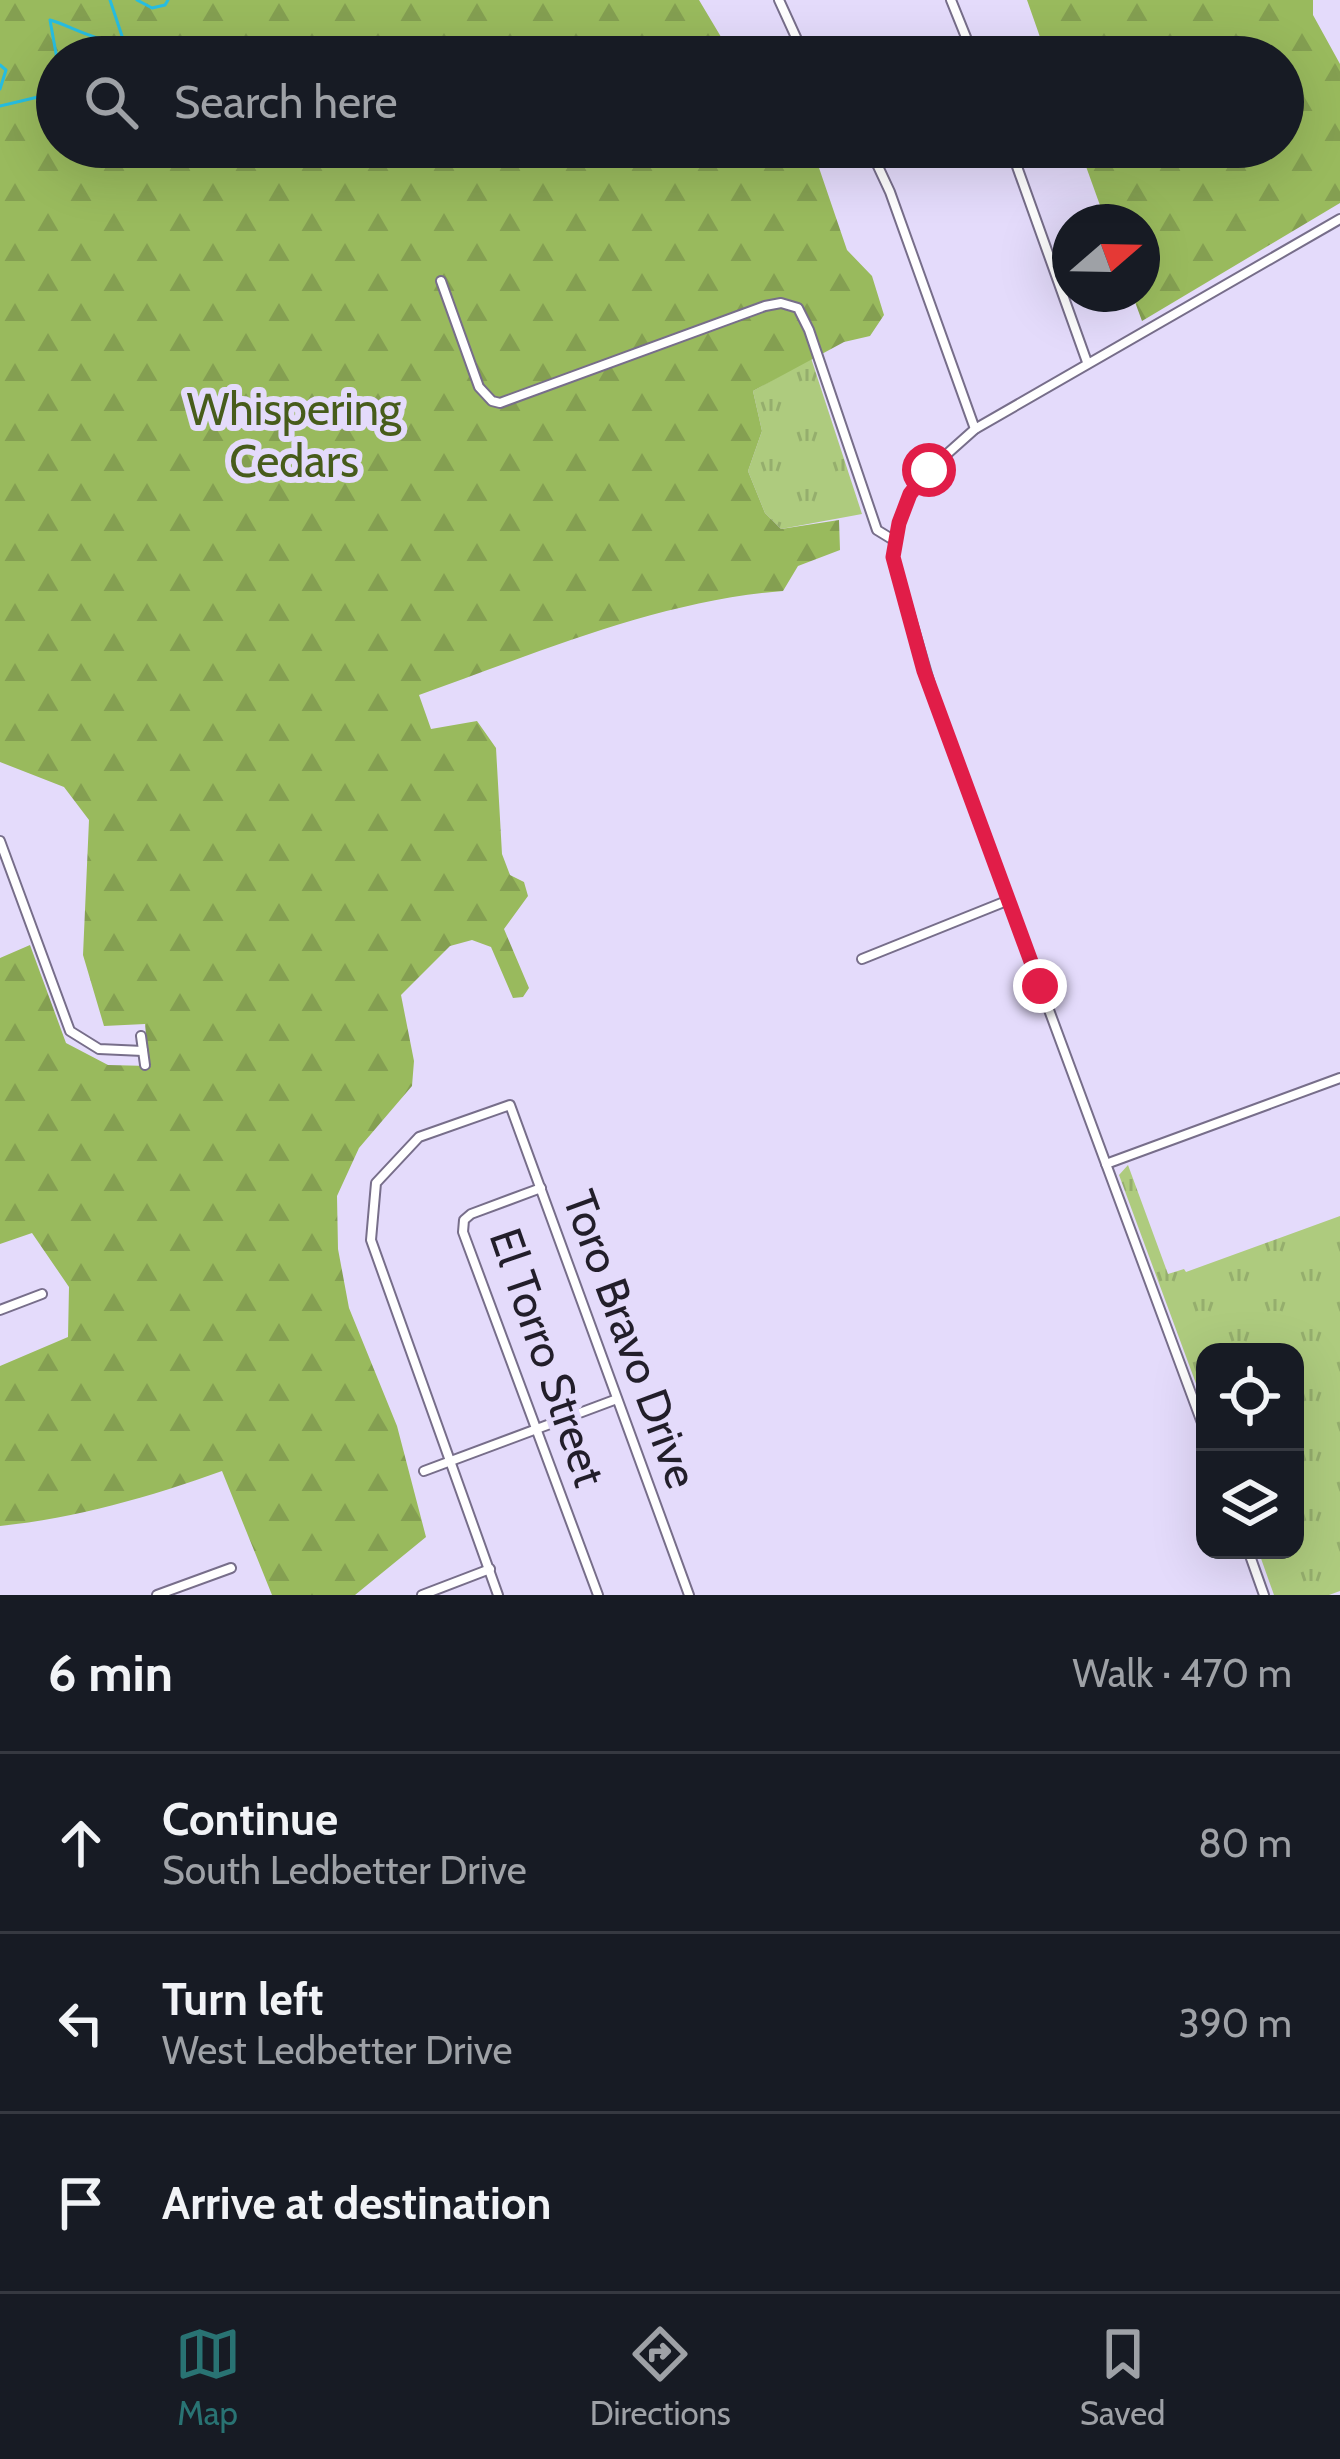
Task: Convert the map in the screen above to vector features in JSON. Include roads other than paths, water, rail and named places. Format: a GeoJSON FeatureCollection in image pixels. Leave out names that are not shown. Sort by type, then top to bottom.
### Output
{"type":"FeatureCollection","features":[{"type":"Feature","properties":{"kind":"street"},"geometry":{"type":"LineString","coordinates":[[779,0],[795,36]]}},
{"type":"Feature","properties":{"kind":"street"},"geometry":{"type":"LineString","coordinates":[[951,0],[966,36]]}},
{"type":"Feature","properties":{"kind":"street"},"geometry":{"type":"LineString","coordinates":[[879,168],[976,429]]}},
{"type":"Feature","properties":{"kind":"street"},"geometry":{"type":"LineString","coordinates":[[1018,168],[1087,362]]}},
{"type":"Feature","properties":{"kind":"street"},"geometry":{"type":"LineString","coordinates":[[1196,1407],[924,671],[893,557],[910,494],[929,470],[976,429],[1340,218]]}},
{"type":"Feature","properties":{"kind":"street"},"geometry":{"type":"LineString","coordinates":[[441,281],[479,388],[500,403],[765,306],[798,308],[877,530],[896,541]]}},
{"type":"Feature","properties":{"kind":"street"},"geometry":{"type":"LineString","coordinates":[[0,841],[70,1031],[99,1049],[143,1051]]}},
{"type":"Feature","properties":{"kind":"street"},"geometry":{"type":"LineString","coordinates":[[862,959],[1009,900]]}},
{"type":"Feature","properties":{"kind":"street"},"geometry":{"type":"LineString","coordinates":[[141,1036],[145,1065]]}},
{"type":"Feature","properties":{"kind":"street"},"geometry":{"type":"LineString","coordinates":[[1106,1164],[1340,1078]]}},
{"type":"Feature","properties":{"kind":"street","name":"Toro Bravo Drive"},"geometry":{"type":"LineString","coordinates":[[452,1460],[371,1240],[376,1183],[419,1138],[510,1105],[689,1595]]}},
{"type":"Feature","properties":{"kind":"street","name":"El Torro Street"},"geometry":{"type":"LineString","coordinates":[[541,1188],[471,1214],[464,1220],[463,1232],[598,1595]]}},
{"type":"Feature","properties":{"kind":"street"},"geometry":{"type":"LineString","coordinates":[[0,1310],[42,1294]]}},
{"type":"Feature","properties":{"kind":"street"},"geometry":{"type":"LineString","coordinates":[[424,1471],[617,1399]]}},
{"type":"Feature","properties":{"kind":"street"},"geometry":{"type":"LineString","coordinates":[[452,1460],[498,1595]]}},
{"type":"Feature","properties":{"kind":"street"},"geometry":{"type":"LineString","coordinates":[[1251,1559],[1264,1595]]}},
{"type":"Feature","properties":{"kind":"street"},"geometry":{"type":"LineString","coordinates":[[157,1595],[231,1568]]}},
{"type":"Feature","properties":{"kind":"street"},"geometry":{"type":"LineString","coordinates":[[422,1595],[490,1569]]}},
{"type":"Feature","properties":{"kind":"waterway"},"geometry":{"type":"LineString","coordinates":[[110,0],[122,36]]}},
{"type":"Feature","properties":{"kind":"waterway"},"geometry":{"type":"LineString","coordinates":[[137,0],[152,8],[168,0]]}},
{"type":"Feature","properties":{"kind":"waterway"},"geometry":{"type":"LineString","coordinates":[[53,36],[50,20],[92,36]]}},
{"type":"Feature","properties":{"kind":"waterway"},"geometry":{"type":"LineString","coordinates":[[0,65],[6,70],[0,89]]}},
{"type":"Feature","properties":{"kind":"waterway"},"geometry":{"type":"LineString","coordinates":[[0,106],[36,97]]}},
{"type":"Feature","properties":{"kind":"park label","name":"Whispering Cedars"},"geometry":{"type":"Point","coordinates":[294,435]}}]}
